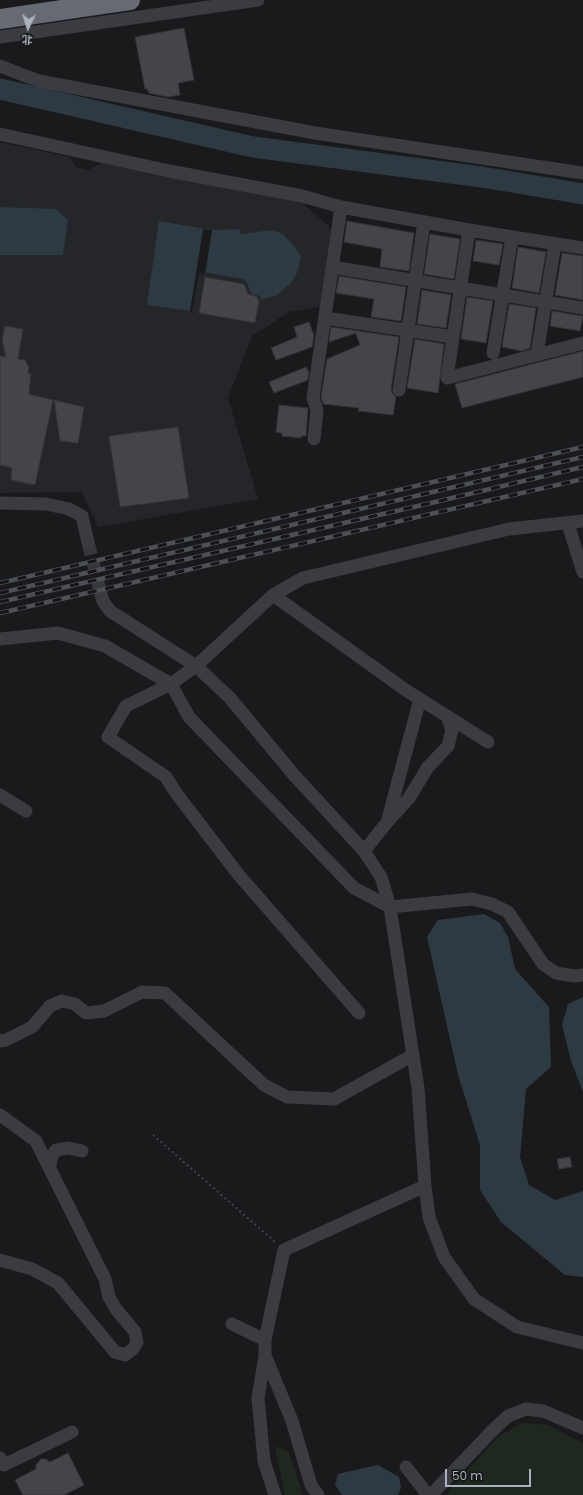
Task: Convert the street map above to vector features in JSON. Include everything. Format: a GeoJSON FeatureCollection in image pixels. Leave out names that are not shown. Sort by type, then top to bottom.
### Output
{"type":"FeatureCollection","features":[{"type":"Feature","properties":{"kind":"highway"},"geometry":{"type":"LineString","coordinates":[[0,19],[130,0]]}},
{"type":"Feature","properties":{"kind":"street"},"geometry":{"type":"LineString","coordinates":[[0,37],[258,0]]}},
{"type":"Feature","properties":{"kind":"street"},"geometry":{"type":"LineString","coordinates":[[0,66],[39,81],[308,131],[583,173]]}},
{"type":"Feature","properties":{"kind":"street"},"geometry":{"type":"LineString","coordinates":[[0,134],[169,170],[302,196],[341,207],[469,230],[583,248]]}},
{"type":"Feature","properties":{"kind":"street"},"geometry":{"type":"LineString","coordinates":[[314,439],[317,410],[313,398],[341,207]]}},
{"type":"Feature","properties":{"kind":"street"},"geometry":{"type":"LineString","coordinates":[[399,390],[424,222]]}},
{"type":"Feature","properties":{"kind":"street"},"geometry":{"type":"LineString","coordinates":[[469,230],[447,378],[583,340]]}},
{"type":"Feature","properties":{"kind":"street"},"geometry":{"type":"LineString","coordinates":[[493,352],[512,237]]}},
{"type":"Feature","properties":{"kind":"street"},"geometry":{"type":"LineString","coordinates":[[537,354],[555,244]]}},
{"type":"Feature","properties":{"kind":"street"},"geometry":{"type":"LineString","coordinates":[[332,267],[583,308]]}},
{"type":"Feature","properties":{"kind":"street"},"geometry":{"type":"LineString","coordinates":[[325,318],[453,337]]}},
{"type":"Feature","properties":{"kind":"street"},"geometry":{"type":"LineString","coordinates":[[0,503],[46,504],[69,509],[82,516],[88,542]]}},
{"type":"Feature","properties":{"kind":"street"},"geometry":{"type":"LineString","coordinates":[[359,1013],[238,874],[176,794],[166,776],[108,737],[126,706],[171,684],[196,666],[273,595],[304,578],[509,529],[568,524],[583,521]]}},
{"type":"Feature","properties":{"kind":"street"},"geometry":{"type":"LineString","coordinates":[[568,524],[583,572]]}},
{"type":"Feature","properties":{"kind":"street"},"geometry":{"type":"LineString","coordinates":[[101,594],[103,601],[110,611],[196,666],[230,698],[294,775],[364,851],[382,877],[390,907],[418,1088],[425,1186],[429,1217],[444,1258],[474,1299],[518,1327],[583,1343]]}},
{"type":"Feature","properties":{"kind":"street"},"geometry":{"type":"LineString","coordinates":[[273,595],[420,699],[488,742]]}},
{"type":"Feature","properties":{"kind":"street"},"geometry":{"type":"LineString","coordinates":[[0,640],[58,633],[105,646],[171,684],[189,717],[354,888],[390,907],[472,899],[492,904],[508,912],[542,964],[556,973],[574,976],[583,975]]}},
{"type":"Feature","properties":{"kind":"street"},"geometry":{"type":"LineString","coordinates":[[388,821],[420,699]]}},
{"type":"Feature","properties":{"kind":"street"},"geometry":{"type":"LineString","coordinates":[[364,851],[409,798],[428,767],[448,746],[452,730],[447,716]]}},
{"type":"Feature","properties":{"kind":"street"},"geometry":{"type":"LineString","coordinates":[[0,795],[26,811]]}},
{"type":"Feature","properties":{"kind":"street"},"geometry":{"type":"LineString","coordinates":[[0,1041],[6,1040],[32,1027],[50,1006],[62,1001],[75,1004],[86,1013],[104,1011],[142,992],[165,993],[264,1085],[287,1097],[334,1100],[413,1055]]}},
{"type":"Feature","properties":{"kind":"street"},"geometry":{"type":"LineString","coordinates":[[0,1115],[36,1141],[50,1166],[105,1279],[109,1297],[116,1309],[135,1332],[137,1342],[133,1349],[125,1355],[115,1352],[58,1283],[32,1269],[0,1260]]}},
{"type":"Feature","properties":{"kind":"street"},"geometry":{"type":"LineString","coordinates":[[50,1166],[51,1158],[56,1150],[70,1148],[82,1151]]}},
{"type":"Feature","properties":{"kind":"street"},"geometry":{"type":"LineString","coordinates":[[275,1495],[264,1460],[258,1398],[265,1355],[265,1340],[284,1250],[425,1186]]}},
{"type":"Feature","properties":{"kind":"street"},"geometry":{"type":"LineString","coordinates":[[232,1324],[265,1340]]}},
{"type":"Feature","properties":{"kind":"street"},"geometry":{"type":"LineString","coordinates":[[265,1355],[292,1421],[311,1485],[318,1495]]}},
{"type":"Feature","properties":{"kind":"street"},"geometry":{"type":"LineString","coordinates":[[406,1467],[430,1495],[508,1416],[526,1410],[543,1411],[583,1428]]}},
{"type":"Feature","properties":{"kind":"street"},"geometry":{"type":"LineString","coordinates":[[0,1458],[4,1465],[72,1432]]}},
{"type":"Feature","properties":{"kind":"path"},"geometry":{"type":"LineString","coordinates":[[153,1134],[284,1250]]}},
{"type":"Feature","properties":{"kind":"shaded area"},"geometry":{"type":"Polygon","coordinates":[[[0,142],[70,157],[76,167],[88,170],[104,162],[300,201],[331,228],[320,307],[289,312],[252,336],[228,398],[258,499],[98,527],[82,492],[0,493],[0,142]]]}},
{"type":"Feature","properties":{"kind":"shaded area"},"geometry":{"type":"Polygon","coordinates":[[[0,207],[56,209],[68,220],[63,255],[0,255],[0,207]]]}},
{"type":"Feature","properties":{"kind":"shaded area"},"geometry":{"type":"Polygon","coordinates":[[[159,221],[212,230],[240,229],[240,234],[273,230],[283,234],[295,247],[301,257],[297,273],[291,283],[277,295],[261,300],[260,296],[252,294],[248,284],[243,279],[197,271],[190,311],[147,305],[159,221]]]}},
{"type":"Feature","properties":{"kind":"shaded area"},"geometry":{"type":"Polygon","coordinates":[[[484,914],[500,923],[508,937],[515,969],[549,1007],[551,1067],[526,1089],[520,1157],[529,1185],[555,1200],[583,1191],[583,1277],[565,1275],[501,1222],[480,1190],[480,1145],[458,1075],[427,937],[438,920],[484,914]]]}},
{"type":"Feature","properties":{"kind":"shaded area"},"geometry":{"type":"Polygon","coordinates":[[[583,997],[583,1092],[571,1061],[562,1025],[568,1004],[583,997]]]}},
{"type":"Feature","properties":{"kind":"shaded area"},"geometry":{"type":"Polygon","coordinates":[[[522,1423],[548,1425],[583,1443],[583,1495],[445,1495],[498,1437],[522,1423]]]}},
{"type":"Feature","properties":{"kind":"shaded area"},"geometry":{"type":"Polygon","coordinates":[[[275,1446],[289,1452],[303,1495],[285,1495],[275,1446]]]}},
{"type":"Feature","properties":{"kind":"shaded area"},"geometry":{"type":"Polygon","coordinates":[[[378,1465],[399,1477],[401,1488],[398,1495],[342,1495],[335,1485],[338,1474],[378,1465]]]}},
{"type":"Feature","properties":{"kind":"pier"},"geometry":{"type":"Polygon","coordinates":[[[203,229],[212,230],[205,274],[199,273],[192,312],[190,311],[203,229]]]}},
{"type":"Feature","properties":{"kind":"building"},"geometry":{"type":"Polygon","coordinates":[[[184,28],[194,80],[178,83],[180,95],[168,97],[149,93],[147,89],[145,89],[135,37],[184,28]]]}},
{"type":"Feature","properties":{"kind":"building"},"geometry":{"type":"Polygon","coordinates":[[[347,221],[414,233],[409,271],[380,267],[382,249],[344,242],[347,221]]]}},
{"type":"Feature","properties":{"kind":"building"},"geometry":{"type":"Polygon","coordinates":[[[430,234],[460,239],[454,279],[424,274],[430,234]]]}},
{"type":"Feature","properties":{"kind":"building"},"geometry":{"type":"Polygon","coordinates":[[[476,240],[503,244],[499,265],[473,261],[476,240]]]}},
{"type":"Feature","properties":{"kind":"building"},"geometry":{"type":"Polygon","coordinates":[[[518,247],[546,252],[539,293],[512,288],[518,247]]]}},
{"type":"Feature","properties":{"kind":"building"},"geometry":{"type":"Polygon","coordinates":[[[562,253],[583,256],[583,300],[555,295],[562,253]]]}},
{"type":"Feature","properties":{"kind":"building"},"geometry":{"type":"Polygon","coordinates":[[[339,276],[406,287],[401,321],[371,317],[374,299],[336,293],[339,276]]]}},
{"type":"Feature","properties":{"kind":"building"},"geometry":{"type":"Polygon","coordinates":[[[205,277],[244,284],[248,294],[257,297],[259,301],[255,323],[199,313],[205,277]]]}},
{"type":"Feature","properties":{"kind":"building"},"geometry":{"type":"Polygon","coordinates":[[[422,290],[451,295],[446,328],[417,324],[422,290]]]}},
{"type":"Feature","properties":{"kind":"building"},"geometry":{"type":"Polygon","coordinates":[[[467,297],[493,301],[486,343],[461,339],[467,297]]]}},
{"type":"Feature","properties":{"kind":"building"},"geometry":{"type":"Polygon","coordinates":[[[509,304],[536,308],[530,348],[522,351],[502,347],[509,304]]]}},
{"type":"Feature","properties":{"kind":"building"},"geometry":{"type":"Polygon","coordinates":[[[552,311],[583,316],[580,331],[550,326],[552,311]]]}},
{"type":"Feature","properties":{"kind":"building"},"geometry":{"type":"Polygon","coordinates":[[[309,322],[314,336],[312,347],[276,360],[271,348],[297,337],[294,327],[309,322]]]}},
{"type":"Feature","properties":{"kind":"building"},"geometry":{"type":"Polygon","coordinates":[[[5,326],[23,329],[18,359],[25,360],[29,367],[28,373],[31,374],[29,394],[53,400],[35,485],[11,480],[12,468],[0,465],[0,356],[6,357],[2,340],[5,326]]]}},
{"type":"Feature","properties":{"kind":"building"},"geometry":{"type":"Polygon","coordinates":[[[331,327],[399,337],[391,389],[392,393],[396,397],[393,415],[358,411],[359,408],[323,404],[321,397],[327,359],[360,345],[356,333],[329,342],[331,327]]]}},
{"type":"Feature","properties":{"kind":"building"},"geometry":{"type":"Polygon","coordinates":[[[415,339],[444,344],[438,393],[407,388],[415,339]]]}},
{"type":"Feature","properties":{"kind":"building"},"geometry":{"type":"Polygon","coordinates":[[[583,351],[583,377],[462,408],[455,384],[583,351]]]}},
{"type":"Feature","properties":{"kind":"building"},"geometry":{"type":"Polygon","coordinates":[[[306,367],[309,372],[308,380],[274,393],[269,382],[306,367]]]}},
{"type":"Feature","properties":{"kind":"building"},"geometry":{"type":"Polygon","coordinates":[[[54,400],[84,407],[78,443],[60,441],[54,400]]]}},
{"type":"Feature","properties":{"kind":"building"},"geometry":{"type":"Polygon","coordinates":[[[279,405],[308,408],[306,436],[301,436],[301,438],[282,436],[282,433],[276,432],[279,405]]]}},
{"type":"Feature","properties":{"kind":"building"},"geometry":{"type":"Polygon","coordinates":[[[178,427],[189,498],[120,507],[109,436],[178,427]]]}},
{"type":"Feature","properties":{"kind":"building"},"geometry":{"type":"Polygon","coordinates":[[[570,1157],[572,1167],[559,1169],[557,1159],[570,1157]]]}},
{"type":"Feature","properties":{"kind":"building"},"geometry":{"type":"Polygon","coordinates":[[[68,1453],[84,1485],[64,1495],[23,1495],[15,1480],[36,1469],[36,1465],[41,1459],[46,1459],[50,1462],[68,1453]]]}},
{"type":"Feature","properties":{"kind":"waterway"},"geometry":{"type":"LineString","coordinates":[[0,89],[253,147],[482,177],[583,194]]}},
{"type":"Feature","properties":{"kind":"tunnel"},"geometry":{"type":"LineString","coordinates":[[88,542],[101,594]]}},
{"type":"Feature","properties":{"kind":"railway"},"geometry":{"type":"LineString","coordinates":[[0,583],[583,447]]}},
{"type":"Feature","properties":{"kind":"railway"},"geometry":{"type":"LineString","coordinates":[[0,593],[583,457]]}},
{"type":"Feature","properties":{"kind":"railway"},"geometry":{"type":"LineString","coordinates":[[0,602],[583,467]]}},
{"type":"Feature","properties":{"kind":"railway"},"geometry":{"type":"LineString","coordinates":[[0,613],[583,479]]}}]}
